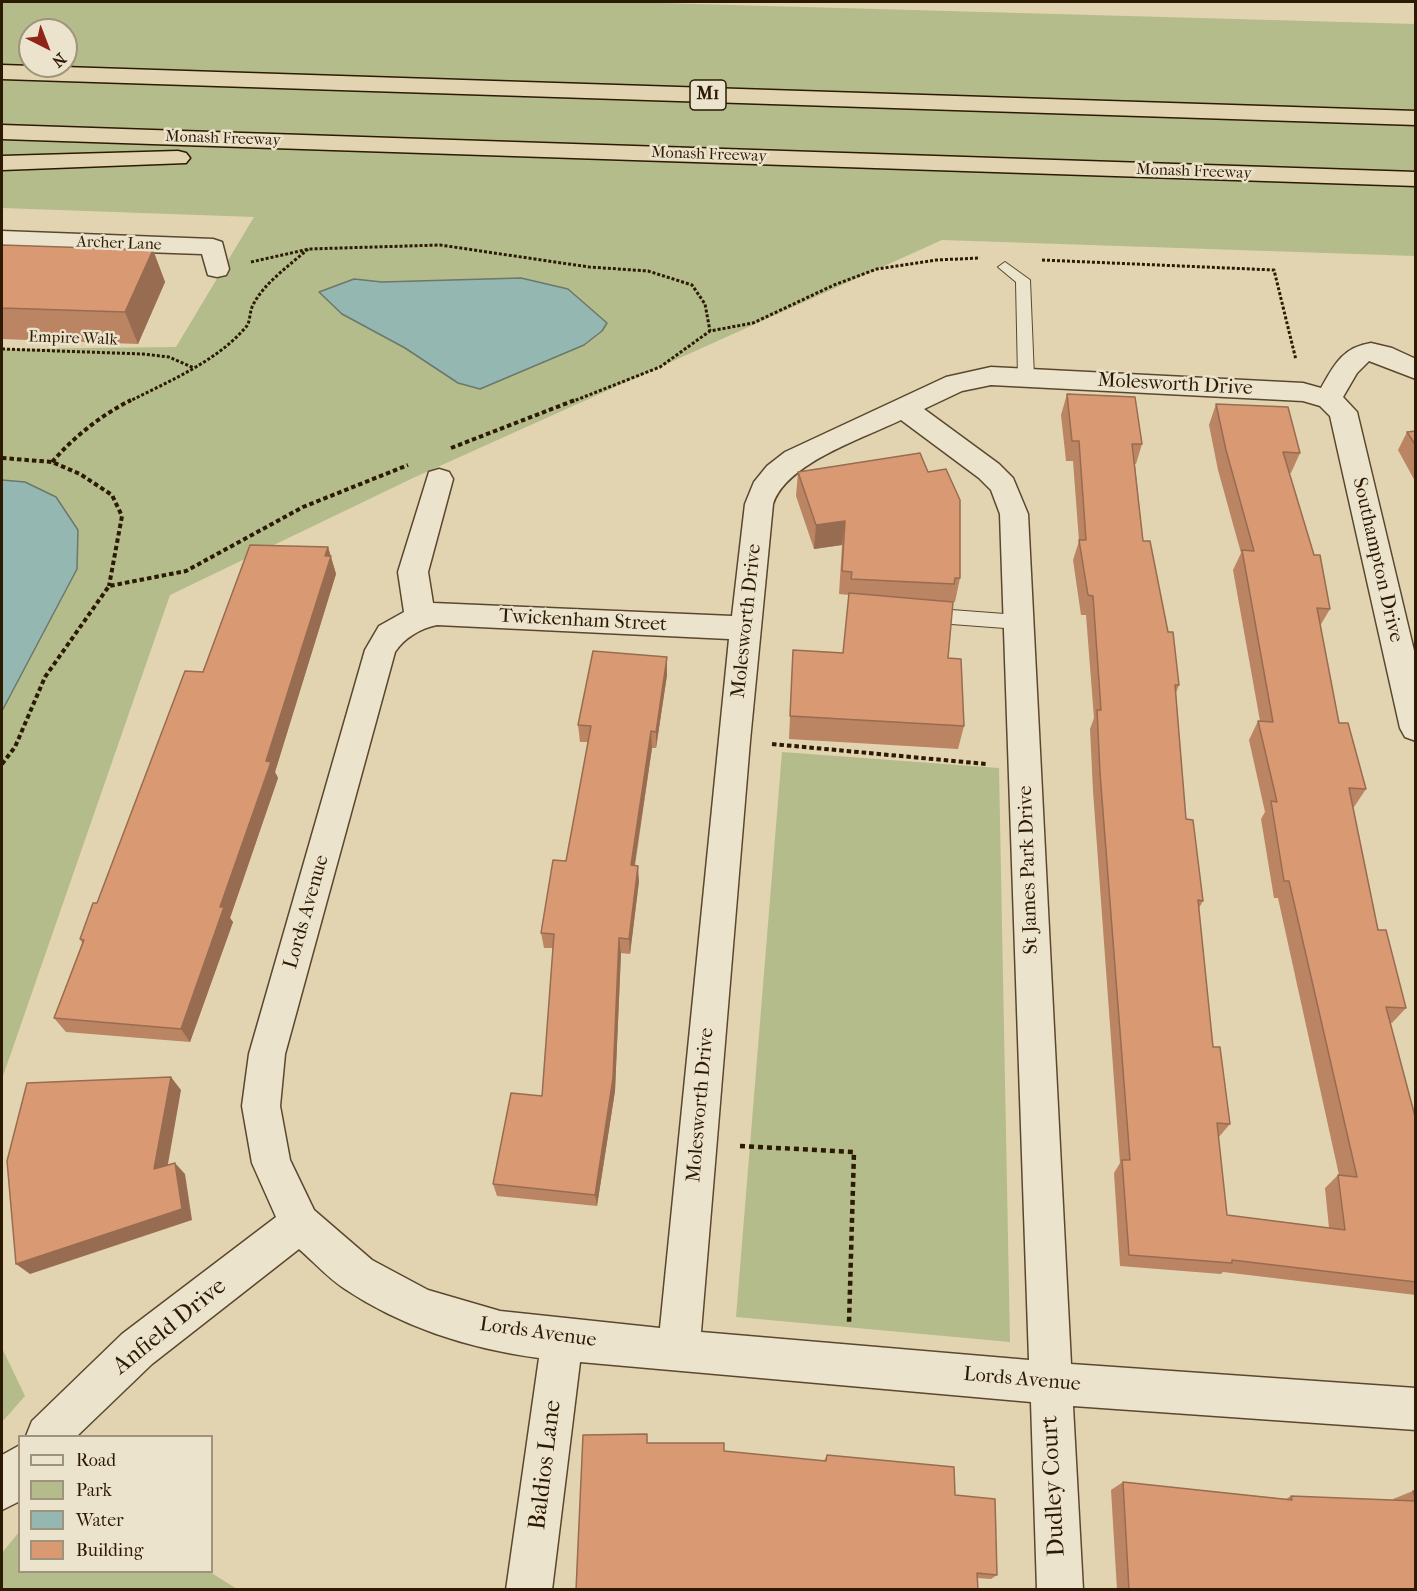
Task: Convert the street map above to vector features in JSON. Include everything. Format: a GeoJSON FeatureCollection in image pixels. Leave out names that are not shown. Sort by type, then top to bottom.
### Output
{"type":"FeatureCollection","features":[{"type":"Feature","properties":{"kind":"highway","name":"M1"},"geometry":{"type":"LineString","coordinates":[[2,72],[1416,118]]}},
{"type":"Feature","properties":{"kind":"highway","name":"Monash Freeway"},"geometry":{"type":"LineString","coordinates":[[2,132],[1416,179]]}},
{"type":"Feature","properties":{"kind":"highway"},"geometry":{"type":"LineString","coordinates":[[2,163],[512,149]]}},
{"type":"Feature","properties":{"kind":"street","name":"Archer Lane"},"geometry":{"type":"LineString","coordinates":[[2,239],[213,247],[217,269]]}},
{"type":"Feature","properties":{"kind":"street"},"geometry":{"type":"LineString","coordinates":[[1329,399],[1349,361],[1359,352],[1375,352],[1395,358],[1416,370]]}},
{"type":"Feature","properties":{"kind":"street","name":"Molesworth Drive"},"geometry":{"type":"LineString","coordinates":[[679,1349],[734,741],[759,504],[764,487],[776,472],[795,459],[955,383],[991,376],[1303,392],[1329,399]]}},
{"type":"Feature","properties":{"kind":"street","name":"Southampton Drive"},"geometry":{"type":"LineString","coordinates":[[1329,399],[1344,412],[1416,728]]}},
{"type":"Feature","properties":{"kind":"street","name":"St James Park Drive"},"geometry":{"type":"LineString","coordinates":[[904,408],[989,471],[1003,485],[1014,514],[1026,767],[1049,1383]]}},
{"type":"Feature","properties":{"kind":"street"},"geometry":{"type":"LineString","coordinates":[[420,617],[413,572],[435,463]]}},
{"type":"Feature","properties":{"kind":"street","name":"Twickenham Street"},"geometry":{"type":"LineString","coordinates":[[420,617],[437,614],[747,628]]}},
{"type":"Feature","properties":{"kind":"street","name":"Lords Avenue"},"geometry":{"type":"LineString","coordinates":[[420,617],[390,634],[380,650],[267,1054],[261,1106],[271,1163],[300,1224],[358,1274],[420,1308],[500,1332],[562,1340],[1049,1383],[1416,1409]]}},
{"type":"Feature","properties":{"kind":"street","name":"Anfield Drive"},"geometry":{"type":"LineString","coordinates":[[49,1435],[137,1349],[300,1224]]}},
{"type":"Feature","properties":{"kind":"street","name":"Baldios Lane"},"geometry":{"type":"LineString","coordinates":[[529,1590],[562,1340]]}},
{"type":"Feature","properties":{"kind":"street","name":"Dudley Court"},"geometry":{"type":"LineString","coordinates":[[1049,1383],[1060,1590]]}},
{"type":"Feature","properties":{"kind":"street"},"geometry":{"type":"LineString","coordinates":[[2,1488],[18,1468]]}},
{"type":"Feature","properties":{"kind":"lane"},"geometry":{"type":"LineString","coordinates":[[1005,267],[1023,280],[1026,377]]}},
{"type":"Feature","properties":{"kind":"lane"},"geometry":{"type":"LineString","coordinates":[[912,614],[1018,622]]}},
{"type":"Feature","properties":{"kind":"path"},"geometry":{"type":"LineString","coordinates":[[109,586],[186,571],[303,507],[435,463],[660,367],[710,331],[705,304],[692,285],[648,271],[589,267],[440,245],[309,249],[217,269]]}},
{"type":"Feature","properties":{"kind":"path"},"geometry":{"type":"LineString","coordinates":[[52,462],[74,437],[110,411],[194,368],[225,347],[248,325],[252,306],[270,284],[309,249]]}},
{"type":"Feature","properties":{"kind":"path","name":"Empire Walk"},"geometry":{"type":"LineString","coordinates":[[2,348],[143,354],[169,357],[194,368]]}},
{"type":"Feature","properties":{"kind":"path"},"geometry":{"type":"LineString","coordinates":[[2,458],[52,462],[80,474],[112,495],[122,516],[109,586],[45,678],[15,747],[2,764]]}},
{"type":"Feature","properties":{"kind":"path"},"geometry":{"type":"LineString","coordinates":[[734,741],[1026,767]]}},
{"type":"Feature","properties":{"kind":"path"},"geometry":{"type":"LineString","coordinates":[[774,756],[775,745]]}},
{"type":"Feature","properties":{"kind":"path"},"geometry":{"type":"LineString","coordinates":[[741,1136],[740,1148],[854,1152],[847,1366]]}},
{"type":"Feature","properties":{"kind":"green space"},"geometry":{"type":"Polygon","coordinates":[[[2,2],[625,2],[1415,24],[1415,256],[942,240],[413,478],[170,595],[2,1079],[2,349],[176,347],[254,217],[2,208],[2,2]]]}},
{"type":"Feature","properties":{"kind":"green space"},"geometry":{"type":"Polygon","coordinates":[[[782,752],[999,768],[1010,1342],[736,1317],[782,752]]]}},
{"type":"Feature","properties":{"kind":"green space"},"geometry":{"type":"Polygon","coordinates":[[[2,1348],[25,1396],[2,1422],[2,1348]]]}},
{"type":"Feature","properties":{"kind":"green space"},"geometry":{"type":"Polygon","coordinates":[[[18,1533],[18,1573],[212,1573],[237,1589],[2,1589],[2,1553],[18,1533]]]}},
{"type":"Feature","properties":{"kind":"water"},"geometry":{"type":"Polygon","coordinates":[[[521,278],[568,289],[607,323],[602,331],[584,345],[480,389],[458,383],[405,348],[342,314],[319,292],[354,279],[382,282],[521,278]]]}},
{"type":"Feature","properties":{"kind":"water"},"geometry":{"type":"Polygon","coordinates":[[[2,480],[25,482],[56,497],[78,530],[77,569],[2,711],[2,480]]]}},
{"type":"Feature","properties":{"kind":"building"},"geometry":{"type":"Polygon","coordinates":[[[2,245],[153,250],[125,312],[2,308],[2,245]]]}},
{"type":"Feature","properties":{"kind":"building"},"geometry":{"type":"Polygon","coordinates":[[[1067,394],[1135,397],[1142,444],[1132,444],[1143,541],[1150,541],[1168,632],[1173,632],[1179,685],[1175,685],[1186,819],[1193,820],[1203,901],[1198,900],[1213,1047],[1220,1047],[1230,1124],[1217,1123],[1227,1215],[1345,1230],[1338,1175],[1357,1177],[1289,881],[1284,881],[1271,801],[1277,802],[1258,721],[1273,722],[1242,550],[1254,551],[1226,450],[1216,404],[1288,407],[1300,453],[1283,452],[1314,555],[1320,555],[1330,609],[1317,608],[1339,723],[1348,723],[1366,789],[1349,788],[1378,930],[1386,930],[1406,1008],[1386,1007],[1416,1120],[1416,1282],[1232,1260],[1232,1263],[1129,1255],[1122,1160],[1130,1160],[1100,773],[1097,710],[1101,710],[1093,596],[1088,595],[1079,540],[1086,540],[1079,441],[1072,441],[1067,394]]]}},
{"type":"Feature","properties":{"kind":"building"},"geometry":{"type":"Polygon","coordinates":[[[1416,431],[1416,446],[1407,432],[1416,431]]]}},
{"type":"Feature","properties":{"kind":"building"},"geometry":{"type":"Polygon","coordinates":[[[920,453],[928,472],[946,469],[960,500],[960,578],[955,578],[954,584],[851,579],[852,572],[842,571],[845,521],[816,525],[798,472],[920,453]]]}},
{"type":"Feature","properties":{"kind":"building"},"geometry":{"type":"Polygon","coordinates":[[[250,545],[328,547],[325,556],[331,556],[266,761],[271,762],[220,907],[224,907],[181,1029],[54,1018],[84,940],[80,939],[93,903],[97,903],[185,671],[203,672],[250,545]]]}},
{"type":"Feature","properties":{"kind":"building"},"geometry":{"type":"Polygon","coordinates":[[[849,593],[953,602],[948,658],[961,659],[964,726],[790,716],[793,650],[843,653],[849,593]]]}},
{"type":"Feature","properties":{"kind":"building"},"geometry":{"type":"Polygon","coordinates":[[[593,651],[667,657],[656,732],[651,731],[631,865],[638,866],[629,939],[619,938],[613,1078],[595,1195],[493,1184],[511,1093],[542,1096],[554,934],[541,933],[553,860],[566,861],[591,726],[578,725],[593,651]]]}},
{"type":"Feature","properties":{"kind":"building"},"geometry":{"type":"Polygon","coordinates":[[[171,1077],[154,1169],[175,1163],[182,1209],[16,1264],[7,1161],[27,1083],[171,1077]]]}},
{"type":"Feature","properties":{"kind":"building"},"geometry":{"type":"Polygon","coordinates":[[[647,1434],[647,1443],[724,1443],[724,1451],[826,1461],[827,1455],[954,1467],[955,1495],[995,1499],[997,1575],[977,1573],[978,1590],[576,1590],[583,1435],[647,1434]]]}},
{"type":"Feature","properties":{"kind":"building"},"geometry":{"type":"Polygon","coordinates":[[[1123,1482],[1292,1500],[1291,1496],[1416,1501],[1416,1590],[1129,1590],[1123,1482]]]}}]}
